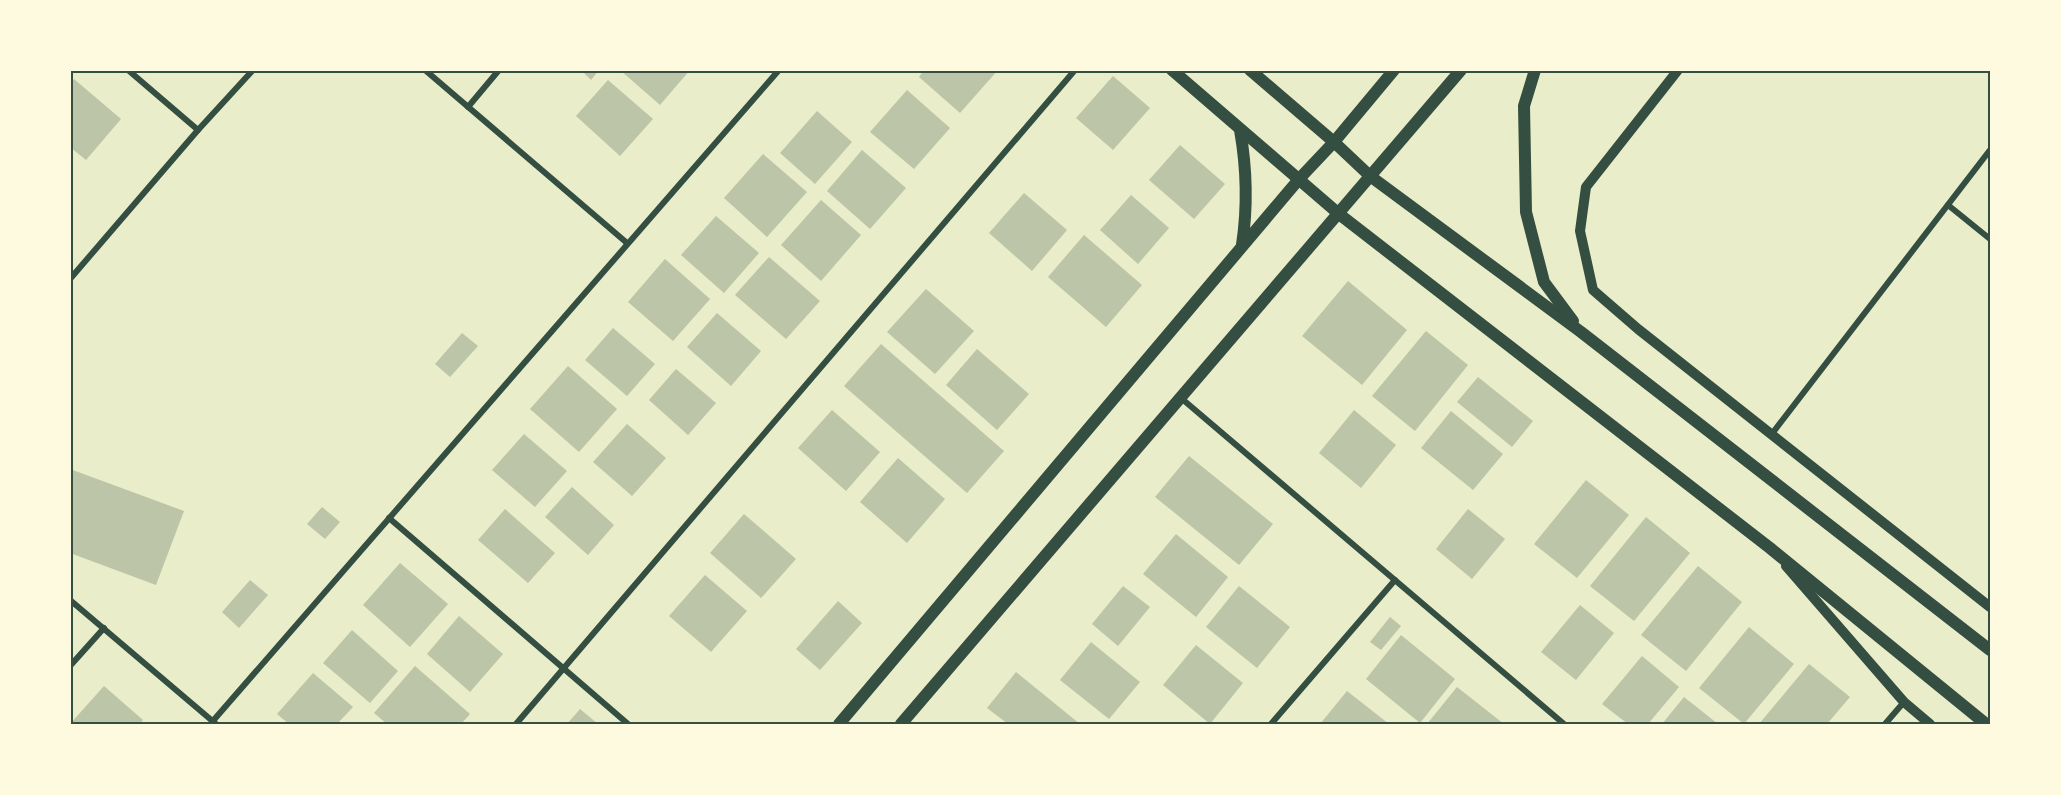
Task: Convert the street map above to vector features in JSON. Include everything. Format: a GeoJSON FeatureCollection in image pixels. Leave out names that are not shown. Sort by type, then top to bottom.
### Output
{"type":"FeatureCollection","features":[{"type":"Feature","properties":{"kind":"main road"},"geometry":{"type":"LineString","coordinates":[[1173,70],[1240,130],[1300,178],[1338,214],[1770,548],[1986,724]]}},
{"type":"Feature","properties":{"kind":"main road"},"geometry":{"type":"LineString","coordinates":[[1250,70],[1370,176],[1581,332],[1990,650]]}},
{"type":"Feature","properties":{"kind":"main road"},"geometry":{"type":"LineString","coordinates":[[839,724],[1394,70]]}},
{"type":"Feature","properties":{"kind":"main road"},"geometry":{"type":"LineString","coordinates":[[901,724],[1461,70]]}},
{"type":"Feature","properties":{"kind":"main road"},"geometry":{"type":"LineString","coordinates":[[1535,70],[1524,106],[1526,212],[1544,282],[1581,332]]}},
{"type":"Feature","properties":{"kind":"main road"},"geometry":{"type":"LineString","coordinates":[[1240,130],[1247,171],[1247,207],[1242,247]]}},
{"type":"Feature","properties":{"kind":"street"},"geometry":{"type":"LineString","coordinates":[[128,70],[198,130]]}},
{"type":"Feature","properties":{"kind":"street"},"geometry":{"type":"LineString","coordinates":[[70,279],[198,130],[254,70]]}},
{"type":"Feature","properties":{"kind":"street"},"geometry":{"type":"LineString","coordinates":[[425,70],[627,243]]}},
{"type":"Feature","properties":{"kind":"street"},"geometry":{"type":"LineString","coordinates":[[468,107],[500,70]]}},
{"type":"Feature","properties":{"kind":"street"},"geometry":{"type":"LineString","coordinates":[[70,600],[214,723],[779,70]]}},
{"type":"Feature","properties":{"kind":"street"},"geometry":{"type":"LineString","coordinates":[[516,724],[1075,70]]}},
{"type":"Feature","properties":{"kind":"street"},"geometry":{"type":"LineString","coordinates":[[1678,70],[1586,187],[1580,231],[1593,290],[1638,330],[1990,607]]}},
{"type":"Feature","properties":{"kind":"street"},"geometry":{"type":"LineString","coordinates":[[1771,435],[1990,150]]}},
{"type":"Feature","properties":{"kind":"street"},"geometry":{"type":"LineString","coordinates":[[1948,205],[1990,239]]}},
{"type":"Feature","properties":{"kind":"street"},"geometry":{"type":"LineString","coordinates":[[1181,398],[1564,724]]}},
{"type":"Feature","properties":{"kind":"street"},"geometry":{"type":"LineString","coordinates":[[389,518],[628,724]]}},
{"type":"Feature","properties":{"kind":"street"},"geometry":{"type":"LineString","coordinates":[[1770,548],[1904,702],[1930,724]]}},
{"type":"Feature","properties":{"kind":"street"},"geometry":{"type":"LineString","coordinates":[[1271,724],[1395,580]]}},
{"type":"Feature","properties":{"kind":"street"},"geometry":{"type":"LineString","coordinates":[[70,666],[104,628]]}},
{"type":"Feature","properties":{"kind":"street"},"geometry":{"type":"LineString","coordinates":[[1885,724],[1904,702]]}},
{"type":"Feature","properties":{"kind":"building"},"geometry":{"type":"Polygon","coordinates":[[[581,70],[599,70],[591,80],[581,70]]]}},
{"type":"Feature","properties":{"kind":"building"},"geometry":{"type":"Polygon","coordinates":[[[620,70],[690,70],[660,105],[620,70]]]}},
{"type":"Feature","properties":{"kind":"building"},"geometry":{"type":"Polygon","coordinates":[[[924,70],[998,70],[960,113],[919,77],[924,70]]]}},
{"type":"Feature","properties":{"kind":"building"},"geometry":{"type":"Polygon","coordinates":[[[1113,76],[1150,108],[1113,150],[1076,118],[1113,76]]]}},
{"type":"Feature","properties":{"kind":"building"},"geometry":{"type":"Polygon","coordinates":[[[74,79],[121,119],[86,160],[70,147],[70,83],[74,79]]]}},
{"type":"Feature","properties":{"kind":"building"},"geometry":{"type":"Polygon","coordinates":[[[608,80],[653,119],[620,156],[576,116],[608,80]]]}},
{"type":"Feature","properties":{"kind":"building"},"geometry":{"type":"Polygon","coordinates":[[[907,90],[950,128],[914,169],[870,132],[907,90]]]}},
{"type":"Feature","properties":{"kind":"building"},"geometry":{"type":"Polygon","coordinates":[[[817,111],[852,142],[815,184],[780,153],[817,111]]]}},
{"type":"Feature","properties":{"kind":"building"},"geometry":{"type":"Polygon","coordinates":[[[1180,145],[1225,184],[1194,219],[1149,180],[1180,145]]]}},
{"type":"Feature","properties":{"kind":"building"},"geometry":{"type":"Polygon","coordinates":[[[862,150],[906,188],[870,229],[827,191],[862,150]]]}},
{"type":"Feature","properties":{"kind":"building"},"geometry":{"type":"Polygon","coordinates":[[[763,154],[807,192],[767,237],[724,198],[763,154]]]}},
{"type":"Feature","properties":{"kind":"building"},"geometry":{"type":"Polygon","coordinates":[[[1024,193],[1067,230],[1032,271],[989,233],[1024,193]]]}},
{"type":"Feature","properties":{"kind":"building"},"geometry":{"type":"Polygon","coordinates":[[[1131,195],[1169,228],[1138,264],[1100,230],[1131,195]]]}},
{"type":"Feature","properties":{"kind":"building"},"geometry":{"type":"Polygon","coordinates":[[[821,200],[861,235],[821,281],[781,245],[821,200]]]}},
{"type":"Feature","properties":{"kind":"building"},"geometry":{"type":"Polygon","coordinates":[[[716,216],[759,253],[724,293],[681,255],[716,216]]]}},
{"type":"Feature","properties":{"kind":"building"},"geometry":{"type":"Polygon","coordinates":[[[1084,235],[1142,285],[1106,327],[1048,277],[1084,235]]]}},
{"type":"Feature","properties":{"kind":"building"},"geometry":{"type":"Polygon","coordinates":[[[769,257],[820,301],[786,339],[735,295],[769,257]]]}},
{"type":"Feature","properties":{"kind":"building"},"geometry":{"type":"Polygon","coordinates":[[[665,259],[710,299],[673,341],[628,302],[665,259]]]}},
{"type":"Feature","properties":{"kind":"building"},"geometry":{"type":"Polygon","coordinates":[[[1348,281],[1407,330],[1362,385],[1302,336],[1348,281]]]}},
{"type":"Feature","properties":{"kind":"building"},"geometry":{"type":"Polygon","coordinates":[[[926,289],[974,331],[935,374],[887,332],[926,289]]]}},
{"type":"Feature","properties":{"kind":"building"},"geometry":{"type":"Polygon","coordinates":[[[717,313],[761,351],[731,386],[687,347],[717,313]]]}},
{"type":"Feature","properties":{"kind":"building"},"geometry":{"type":"Polygon","coordinates":[[[613,328],[655,364],[627,396],[585,360],[613,328]]]}},
{"type":"Feature","properties":{"kind":"building"},"geometry":{"type":"Polygon","coordinates":[[[1426,331],[1468,365],[1415,431],[1372,396],[1426,331]]]}},
{"type":"Feature","properties":{"kind":"building"},"geometry":{"type":"Polygon","coordinates":[[[462,333],[478,346],[450,377],[435,364],[462,333]]]}},
{"type":"Feature","properties":{"kind":"building"},"geometry":{"type":"Polygon","coordinates":[[[881,344],[1004,451],[967,493],[844,386],[881,344]]]}},
{"type":"Feature","properties":{"kind":"building"},"geometry":{"type":"Polygon","coordinates":[[[977,349],[1029,394],[997,430],[946,385],[977,349]]]}},
{"type":"Feature","properties":{"kind":"building"},"geometry":{"type":"Polygon","coordinates":[[[568,366],[617,409],[579,452],[530,409],[568,366]]]}},
{"type":"Feature","properties":{"kind":"building"},"geometry":{"type":"Polygon","coordinates":[[[676,369],[716,403],[688,435],[649,400],[676,369]]]}},
{"type":"Feature","properties":{"kind":"building"},"geometry":{"type":"Polygon","coordinates":[[[1478,377],[1533,421],[1512,447],[1457,402],[1478,377]]]}},
{"type":"Feature","properties":{"kind":"building"},"geometry":{"type":"Polygon","coordinates":[[[832,410],[880,452],[846,491],[798,448],[832,410]]]}},
{"type":"Feature","properties":{"kind":"building"},"geometry":{"type":"Polygon","coordinates":[[[1354,410],[1396,445],[1361,488],[1319,453],[1354,410]]]}},
{"type":"Feature","properties":{"kind":"building"},"geometry":{"type":"Polygon","coordinates":[[[1451,411],[1503,454],[1473,490],[1421,448],[1451,411]]]}},
{"type":"Feature","properties":{"kind":"building"},"geometry":{"type":"Polygon","coordinates":[[[627,424],[666,458],[632,496],[593,462],[627,424]]]}},
{"type":"Feature","properties":{"kind":"building"},"geometry":{"type":"Polygon","coordinates":[[[524,434],[567,471],[535,507],[492,470],[524,434]]]}},
{"type":"Feature","properties":{"kind":"building"},"geometry":{"type":"Polygon","coordinates":[[[1189,456],[1273,524],[1239,565],[1155,497],[1189,456]]]}},
{"type":"Feature","properties":{"kind":"building"},"geometry":{"type":"Polygon","coordinates":[[[898,458],[945,499],[907,543],[860,502],[898,458]]]}},
{"type":"Feature","properties":{"kind":"building"},"geometry":{"type":"Polygon","coordinates":[[[70,469],[184,511],[156,585],[70,553],[70,469]]]}},
{"type":"Feature","properties":{"kind":"building"},"geometry":{"type":"Polygon","coordinates":[[[1586,480],[1629,515],[1577,578],[1534,544],[1586,480]]]}},
{"type":"Feature","properties":{"kind":"building"},"geometry":{"type":"Polygon","coordinates":[[[572,487],[614,525],[588,555],[545,517],[572,487]]]}},
{"type":"Feature","properties":{"kind":"building"},"geometry":{"type":"Polygon","coordinates":[[[322,507],[340,522],[325,539],[307,524],[322,507]]]}},
{"type":"Feature","properties":{"kind":"building"},"geometry":{"type":"Polygon","coordinates":[[[505,509],[555,553],[528,583],[478,540],[505,509]]]}},
{"type":"Feature","properties":{"kind":"building"},"geometry":{"type":"Polygon","coordinates":[[[1468,509],[1505,539],[1472,579],[1436,549],[1468,509]]]}},
{"type":"Feature","properties":{"kind":"building"},"geometry":{"type":"Polygon","coordinates":[[[744,514],[796,559],[761,598],[710,553],[744,514]]]}},
{"type":"Feature","properties":{"kind":"building"},"geometry":{"type":"Polygon","coordinates":[[[1646,517],[1690,553],[1634,621],[1590,586],[1646,517]]]}},
{"type":"Feature","properties":{"kind":"building"},"geometry":{"type":"Polygon","coordinates":[[[1176,534],[1228,577],[1196,617],[1143,574],[1176,534]]]}},
{"type":"Feature","properties":{"kind":"building"},"geometry":{"type":"Polygon","coordinates":[[[400,563],[448,604],[410,647],[363,605],[400,563]]]}},
{"type":"Feature","properties":{"kind":"building"},"geometry":{"type":"Polygon","coordinates":[[[1698,566],[1742,602],[1686,671],[1641,635],[1698,566]]]}},
{"type":"Feature","properties":{"kind":"building"},"geometry":{"type":"Polygon","coordinates":[[[705,575],[747,611],[711,652],[669,616],[705,575]]]}},
{"type":"Feature","properties":{"kind":"building"},"geometry":{"type":"Polygon","coordinates":[[[250,580],[268,595],[239,628],[222,612],[250,580]]]}},
{"type":"Feature","properties":{"kind":"building"},"geometry":{"type":"Polygon","coordinates":[[[1123,586],[1150,607],[1118,646],[1092,624],[1123,586]]]}},
{"type":"Feature","properties":{"kind":"building"},"geometry":{"type":"Polygon","coordinates":[[[1239,586],[1290,627],[1257,668],[1206,627],[1239,586]]]}},
{"type":"Feature","properties":{"kind":"building"},"geometry":{"type":"Polygon","coordinates":[[[838,601],[862,623],[820,670],[796,649],[838,601]]]}},
{"type":"Feature","properties":{"kind":"building"},"geometry":{"type":"Polygon","coordinates":[[[1580,605],[1614,633],[1576,680],[1541,652],[1580,605]]]}},
{"type":"Feature","properties":{"kind":"building"},"geometry":{"type":"Polygon","coordinates":[[[459,616],[503,654],[470,692],[427,654],[459,616]]]}},
{"type":"Feature","properties":{"kind":"building"},"geometry":{"type":"Polygon","coordinates":[[[1390,617],[1401,626],[1381,650],[1370,642],[1390,617]]]}},
{"type":"Feature","properties":{"kind":"building"},"geometry":{"type":"Polygon","coordinates":[[[1749,627],[1794,664],[1744,724],[1699,688],[1749,627]]]}},
{"type":"Feature","properties":{"kind":"building"},"geometry":{"type":"Polygon","coordinates":[[[352,630],[398,671],[370,703],[323,663],[352,630]]]}},
{"type":"Feature","properties":{"kind":"building"},"geometry":{"type":"Polygon","coordinates":[[[1401,635],[1455,679],[1420,723],[1366,679],[1401,635]]]}},
{"type":"Feature","properties":{"kind":"building"},"geometry":{"type":"Polygon","coordinates":[[[1091,642],[1140,682],[1109,719],[1060,680],[1091,642]]]}},
{"type":"Feature","properties":{"kind":"building"},"geometry":{"type":"Polygon","coordinates":[[[1196,645],[1243,683],[1210,724],[1163,685],[1196,645]]]}},
{"type":"Feature","properties":{"kind":"building"},"geometry":{"type":"Polygon","coordinates":[[[1642,656],[1679,687],[1648,724],[1628,724],[1602,704],[1642,656]]]}},
{"type":"Feature","properties":{"kind":"building"},"geometry":{"type":"Polygon","coordinates":[[[1809,664],[1850,697],[1827,724],[1759,724],[1809,664]]]}},
{"type":"Feature","properties":{"kind":"building"},"geometry":{"type":"Polygon","coordinates":[[[415,666],[470,714],[461,724],[387,724],[374,713],[415,666]]]}},
{"type":"Feature","properties":{"kind":"building"},"geometry":{"type":"Polygon","coordinates":[[[1016,672],[1080,724],[1008,724],[987,708],[1016,672]]]}},
{"type":"Feature","properties":{"kind":"building"},"geometry":{"type":"Polygon","coordinates":[[[313,673],[353,707],[337,724],[289,724],[277,714],[313,673]]]}},
{"type":"Feature","properties":{"kind":"building"},"geometry":{"type":"Polygon","coordinates":[[[104,686],[143,720],[140,724],[70,724],[104,686]]]}},
{"type":"Feature","properties":{"kind":"building"},"geometry":{"type":"Polygon","coordinates":[[[1457,687],[1504,724],[1427,724],[1457,687]]]}},
{"type":"Feature","properties":{"kind":"building"},"geometry":{"type":"Polygon","coordinates":[[[1347,691],[1389,724],[1320,724],[1347,691]]]}},
{"type":"Feature","properties":{"kind":"building"},"geometry":{"type":"Polygon","coordinates":[[[1684,697],[1718,724],[1662,724],[1684,697]]]}},
{"type":"Feature","properties":{"kind":"building"},"geometry":{"type":"Polygon","coordinates":[[[580,709],[598,724],[567,724],[580,709]]]}}]}
